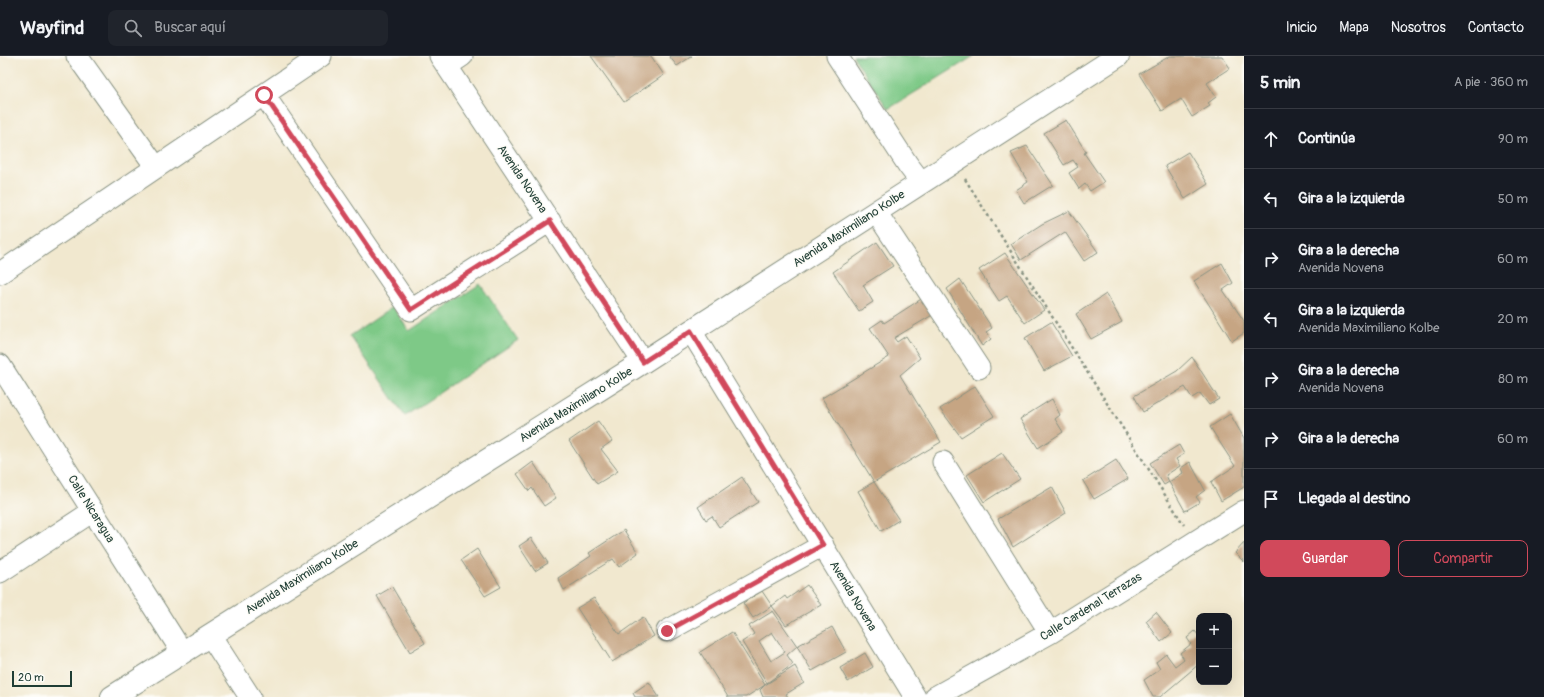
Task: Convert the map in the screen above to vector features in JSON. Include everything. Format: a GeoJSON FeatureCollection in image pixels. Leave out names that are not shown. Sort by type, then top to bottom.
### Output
{"type":"FeatureCollection","features":[{"type":"Feature","properties":{"kind":"main road","name":"Avenida Maximiliano Kolbe"},"geometry":{"type":"LineString","coordinates":[[112,697],[643,362],[1118,56]]}},
{"type":"Feature","properties":{"kind":"street"},"geometry":{"type":"LineString","coordinates":[[77,56],[156,167]]}},
{"type":"Feature","properties":{"kind":"street"},"geometry":{"type":"LineString","coordinates":[[0,273],[321,56]]}},
{"type":"Feature","properties":{"kind":"street"},"geometry":{"type":"LineString","coordinates":[[837,56],[908,165],[921,182]]}},
{"type":"Feature","properties":{"kind":"street","name":"Avenida Novena"},"geometry":{"type":"LineString","coordinates":[[450,59],[550,221],[643,362]]}},
{"type":"Feature","properties":{"kind":"street"},"geometry":{"type":"LineString","coordinates":[[264,95],[411,310],[550,221]]}},
{"type":"Feature","properties":{"kind":"street"},"geometry":{"type":"LineString","coordinates":[[876,212],[979,368]]}},
{"type":"Feature","properties":{"kind":"street","name":"Avenida Novena"},"geometry":{"type":"LineString","coordinates":[[691,331],[915,697]]}},
{"type":"Feature","properties":{"kind":"street","name":"Calle Nicaragua"},"geometry":{"type":"LineString","coordinates":[[0,365],[182,652]]}},
{"type":"Feature","properties":{"kind":"street"},"geometry":{"type":"LineString","coordinates":[[943,462],[1050,634]]}},
{"type":"Feature","properties":{"kind":"street"},"geometry":{"type":"LineString","coordinates":[[0,572],[93,511]]}},
{"type":"Feature","properties":{"kind":"street","name":"Calle Cardenal Terrazas"},"geometry":{"type":"LineString","coordinates":[[936,697],[1050,634],[1244,511]]}},
{"type":"Feature","properties":{"kind":"street"},"geometry":{"type":"LineString","coordinates":[[667,631],[823,545]]}},
{"type":"Feature","properties":{"kind":"street"},"geometry":{"type":"LineString","coordinates":[[210,635],[250,697]]}},
{"type":"Feature","properties":{"kind":"path"},"geometry":{"type":"LineString","coordinates":[[954,162],[1195,542]]}},
{"type":"Feature","properties":{"kind":"green space"},"geometry":{"type":"Polygon","coordinates":[[[853,56],[974,56],[888,109],[853,56]]]}},
{"type":"Feature","properties":{"kind":"green space"},"geometry":{"type":"Polygon","coordinates":[[[480,284],[518,340],[405,416],[350,336],[393,307],[409,331],[480,284]]]}},
{"type":"Feature","properties":{"kind":"building"},"geometry":{"type":"Polygon","coordinates":[[[591,56],[651,56],[664,75],[624,102],[591,56]]]}},
{"type":"Feature","properties":{"kind":"building"},"geometry":{"type":"Polygon","coordinates":[[[669,56],[692,56],[677,66],[669,56]]]}},
{"type":"Feature","properties":{"kind":"building"},"geometry":{"type":"Polygon","coordinates":[[[1170,56],[1222,56],[1230,68],[1207,83],[1216,97],[1208,103],[1210,106],[1192,117],[1181,99],[1162,111],[1139,74],[1170,56]]]}},
{"type":"Feature","properties":{"kind":"building"},"geometry":{"type":"Polygon","coordinates":[[[1066,120],[1086,152],[1084,153],[1104,182],[1090,191],[1085,184],[1079,189],[1069,173],[1078,167],[1073,160],[1064,165],[1044,133],[1066,120]]]}},
{"type":"Feature","properties":{"kind":"building"},"geometry":{"type":"Polygon","coordinates":[[[1027,146],[1053,185],[1024,203],[1016,190],[1028,182],[1011,153],[1027,146]]]}},
{"type":"Feature","properties":{"kind":"building"},"geometry":{"type":"Polygon","coordinates":[[[1188,152],[1208,184],[1185,199],[1165,166],[1188,152]]]}},
{"type":"Feature","properties":{"kind":"building"},"geometry":{"type":"Polygon","coordinates":[[[1069,211],[1098,252],[1084,261],[1065,232],[1021,260],[1011,244],[1042,224],[1069,211]]]}},
{"type":"Feature","properties":{"kind":"building"},"geometry":{"type":"Polygon","coordinates":[[[877,242],[893,266],[863,285],[873,302],[859,311],[833,272],[877,242]]]}},
{"type":"Feature","properties":{"kind":"building"},"geometry":{"type":"Polygon","coordinates":[[[1005,253],[1044,310],[1025,323],[1007,296],[999,301],[979,270],[1005,253]]]}},
{"type":"Feature","properties":{"kind":"building"},"geometry":{"type":"Polygon","coordinates":[[[1222,263],[1233,283],[1223,290],[1244,321],[1244,333],[1232,341],[1194,281],[1222,263]]]}},
{"type":"Feature","properties":{"kind":"building"},"geometry":{"type":"Polygon","coordinates":[[[960,279],[992,328],[986,332],[991,339],[982,346],[947,289],[960,279]]]}},
{"type":"Feature","properties":{"kind":"building"},"geometry":{"type":"Polygon","coordinates":[[[929,294],[939,311],[894,338],[897,342],[906,336],[920,358],[900,375],[941,442],[874,482],[822,398],[889,357],[870,328],[882,320],[884,323],[929,294]]]}},
{"type":"Feature","properties":{"kind":"building"},"geometry":{"type":"Polygon","coordinates":[[[1106,294],[1122,322],[1091,339],[1076,314],[1106,294]]]}},
{"type":"Feature","properties":{"kind":"building"},"geometry":{"type":"Polygon","coordinates":[[[1051,322],[1072,356],[1044,371],[1025,338],[1051,322]]]}},
{"type":"Feature","properties":{"kind":"building"},"geometry":{"type":"Polygon","coordinates":[[[1192,357],[1219,399],[1209,405],[1200,393],[1192,398],[1185,387],[1143,412],[1134,396],[1177,371],[1192,357]]]}},
{"type":"Feature","properties":{"kind":"building"},"geometry":{"type":"Polygon","coordinates":[[[975,386],[994,416],[961,437],[940,409],[975,386]]]}},
{"type":"Feature","properties":{"kind":"building"},"geometry":{"type":"Polygon","coordinates":[[[1052,399],[1060,415],[1055,419],[1063,432],[1038,448],[1020,419],[1052,399]]]}},
{"type":"Feature","properties":{"kind":"building"},"geometry":{"type":"Polygon","coordinates":[[[1230,414],[1244,438],[1244,487],[1221,501],[1211,482],[1235,466],[1210,427],[1230,414]]]}},
{"type":"Feature","properties":{"kind":"building"},"geometry":{"type":"Polygon","coordinates":[[[598,421],[612,441],[601,449],[618,471],[597,484],[569,441],[598,421]]]}},
{"type":"Feature","properties":{"kind":"building"},"geometry":{"type":"Polygon","coordinates":[[[1179,445],[1184,454],[1176,459],[1180,466],[1166,475],[1169,482],[1164,485],[1150,463],[1179,445]]]}},
{"type":"Feature","properties":{"kind":"building"},"geometry":{"type":"Polygon","coordinates":[[[1002,453],[1020,479],[984,502],[967,475],[1002,453]]]}},
{"type":"Feature","properties":{"kind":"building"},"geometry":{"type":"Polygon","coordinates":[[[1116,460],[1128,479],[1094,499],[1083,481],[1116,460]]]}},
{"type":"Feature","properties":{"kind":"building"},"geometry":{"type":"Polygon","coordinates":[[[533,462],[556,498],[544,506],[532,488],[529,491],[517,474],[533,462]]]}},
{"type":"Feature","properties":{"kind":"building"},"geometry":{"type":"Polygon","coordinates":[[[1190,462],[1205,490],[1196,497],[1200,502],[1185,511],[1169,482],[1183,473],[1181,468],[1190,462]]]}},
{"type":"Feature","properties":{"kind":"building"},"geometry":{"type":"Polygon","coordinates":[[[742,477],[758,502],[719,527],[712,516],[706,520],[698,507],[742,477]]]}},
{"type":"Feature","properties":{"kind":"building"},"geometry":{"type":"Polygon","coordinates":[[[874,482],[899,520],[881,531],[858,491],[874,482]]]}},
{"type":"Feature","properties":{"kind":"building"},"geometry":{"type":"Polygon","coordinates":[[[1052,487],[1066,513],[1013,547],[998,519],[1052,487]]]}},
{"type":"Feature","properties":{"kind":"building"},"geometry":{"type":"Polygon","coordinates":[[[624,530],[638,553],[619,567],[613,559],[564,590],[558,578],[591,556],[589,553],[624,530]]]}},
{"type":"Feature","properties":{"kind":"building"},"geometry":{"type":"Polygon","coordinates":[[[531,538],[548,563],[535,571],[519,546],[531,538]]]}},
{"type":"Feature","properties":{"kind":"building"},"geometry":{"type":"Polygon","coordinates":[[[1244,543],[1244,562],[1235,553],[1244,543]]]}},
{"type":"Feature","properties":{"kind":"building"},"geometry":{"type":"Polygon","coordinates":[[[477,549],[501,587],[485,596],[461,560],[477,549]]]}},
{"type":"Feature","properties":{"kind":"building"},"geometry":{"type":"Polygon","coordinates":[[[807,585],[821,605],[786,625],[772,606],[785,596],[787,599],[807,585]]]}},
{"type":"Feature","properties":{"kind":"building"},"geometry":{"type":"Polygon","coordinates":[[[392,587],[425,643],[410,652],[377,596],[392,587]]]}},
{"type":"Feature","properties":{"kind":"building"},"geometry":{"type":"Polygon","coordinates":[[[762,591],[772,606],[753,618],[743,603],[762,591]]]}},
{"type":"Feature","properties":{"kind":"building"},"geometry":{"type":"Polygon","coordinates":[[[594,598],[619,634],[643,617],[654,636],[612,662],[577,608],[594,598]]]}},
{"type":"Feature","properties":{"kind":"building"},"geometry":{"type":"Polygon","coordinates":[[[773,611],[797,646],[787,655],[793,664],[767,683],[742,642],[754,634],[749,626],[773,611]],[[772,632],[759,641],[771,661],[785,652],[772,632]]]}},
{"type":"Feature","properties":{"kind":"building"},"geometry":{"type":"Polygon","coordinates":[[[1156,612],[1172,633],[1161,642],[1146,621],[1156,612]]]}},
{"type":"Feature","properties":{"kind":"building"},"geometry":{"type":"Polygon","coordinates":[[[832,627],[846,652],[812,671],[797,646],[832,627]]]}},
{"type":"Feature","properties":{"kind":"building"},"geometry":{"type":"Polygon","coordinates":[[[1195,631],[1196,632],[1196,667],[1160,697],[1153,697],[1144,680],[1160,669],[1156,662],[1166,654],[1175,666],[1184,659],[1180,653],[1191,644],[1187,638],[1195,631]]]}},
{"type":"Feature","properties":{"kind":"building"},"geometry":{"type":"Polygon","coordinates":[[[732,632],[765,685],[746,697],[728,697],[700,652],[732,632]]]}},
{"type":"Feature","properties":{"kind":"building"},"geometry":{"type":"Polygon","coordinates":[[[865,653],[873,667],[848,682],[840,668],[865,653]]]}},
{"type":"Feature","properties":{"kind":"building"},"geometry":{"type":"Polygon","coordinates":[[[795,666],[804,683],[786,694],[788,697],[763,697],[760,690],[765,685],[795,666]]]}},
{"type":"Feature","properties":{"kind":"building"},"geometry":{"type":"Polygon","coordinates":[[[649,682],[659,697],[635,697],[633,693],[649,682]]]}},
{"type":"Feature","properties":{"kind":"route"},"geometry":{"type":"LineString","coordinates":[[264,95],[411,310],[550,221],[643,362],[691,331],[823,545],[667,631]]}}]}
